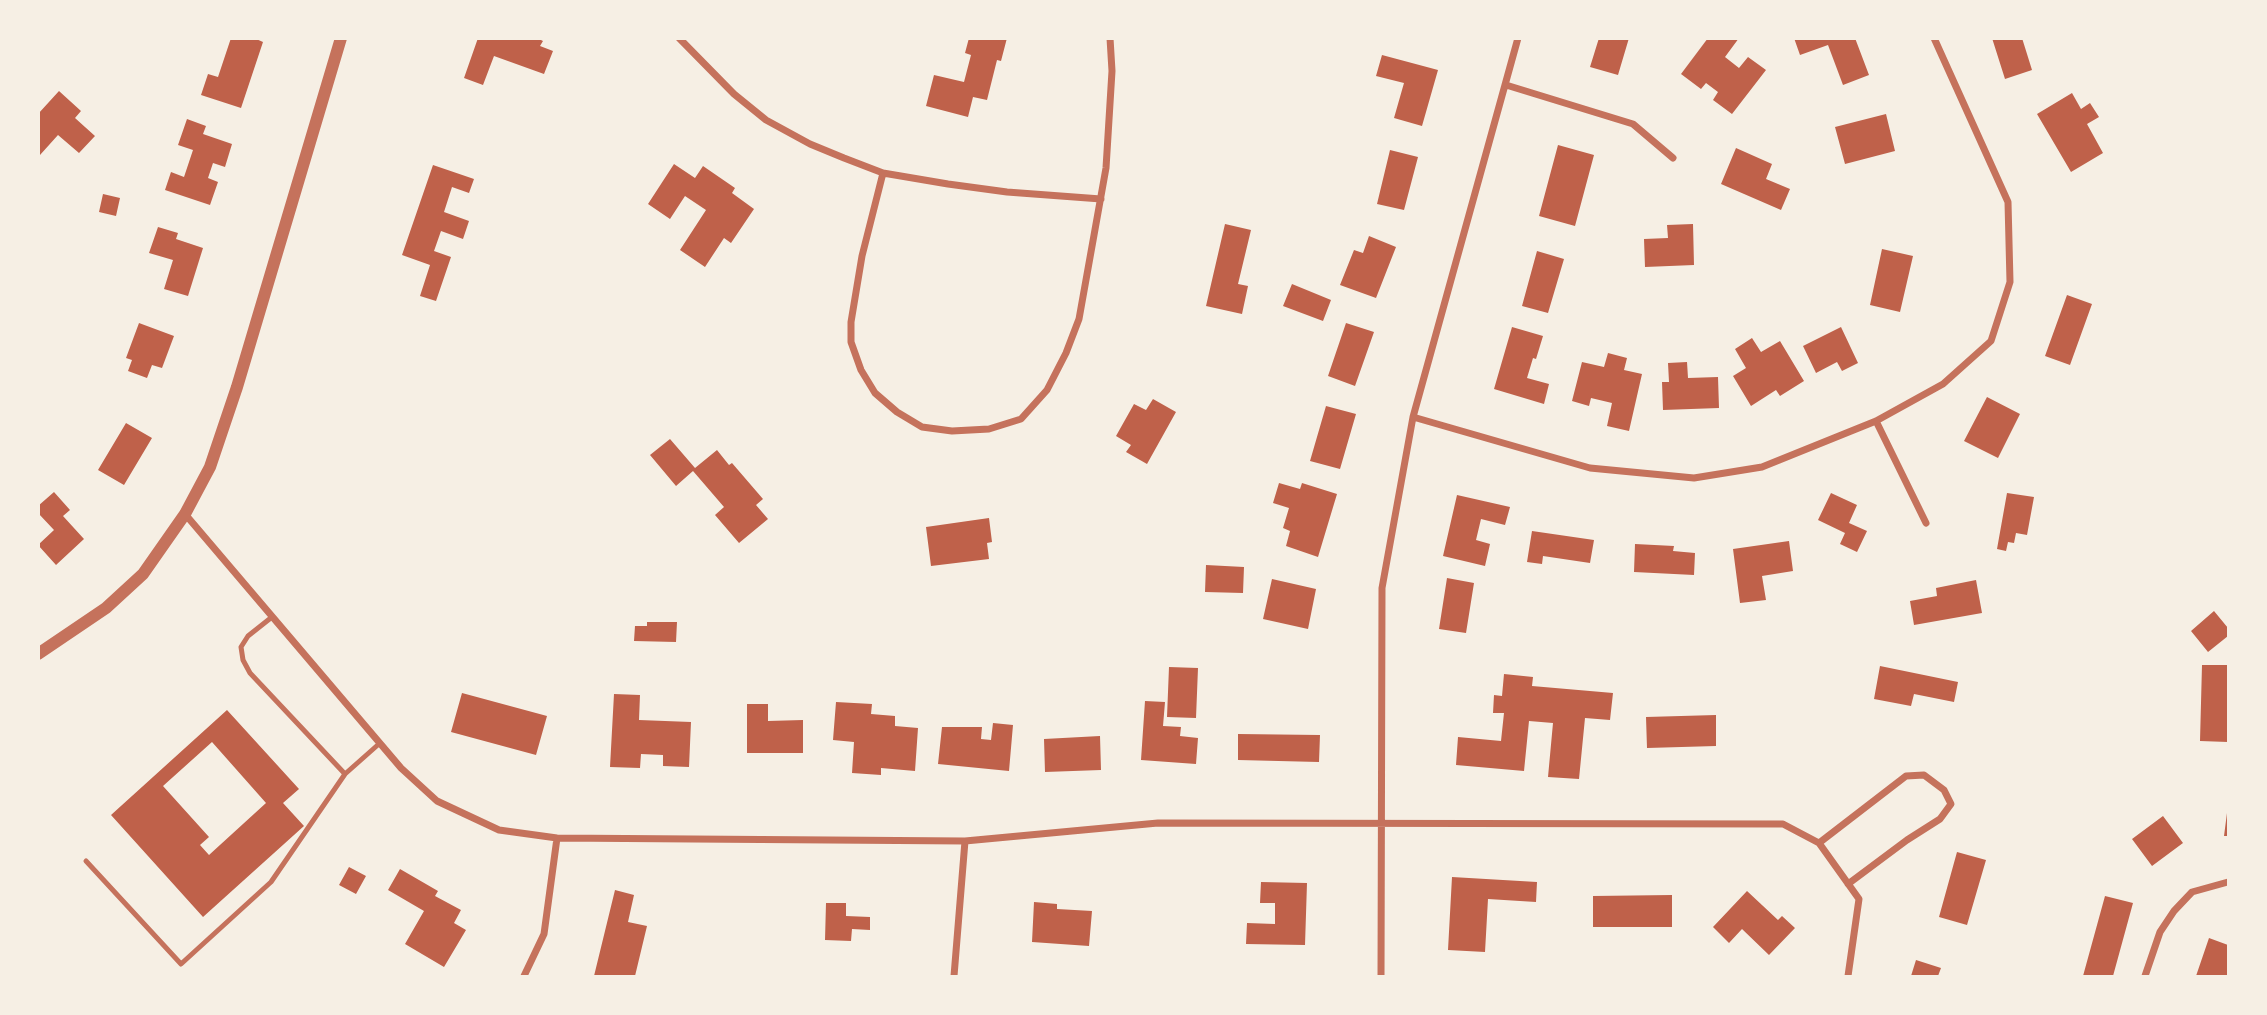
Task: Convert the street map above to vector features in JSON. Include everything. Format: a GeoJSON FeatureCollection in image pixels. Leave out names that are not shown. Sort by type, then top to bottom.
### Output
{"type":"FeatureCollection","features":[{"type":"Feature","properties":{"kind":"street"},"geometry":{"type":"LineString","coordinates":[[38,654],[106,608],[143,574],[185,514],[210,467],[233,399],[341,38]]}},
{"type":"Feature","properties":{"kind":"street"},"geometry":{"type":"LineString","coordinates":[[679,38],[734,94],[766,120],[810,144],[883,173],[1007,192],[1101,198]]}},
{"type":"Feature","properties":{"kind":"street"},"geometry":{"type":"LineString","coordinates":[[883,173],[862,256],[851,322],[851,342],[861,370],[875,393],[897,412],[922,427],[952,431],[989,429],[1021,419],[1047,390],[1066,353],[1079,319],[1106,168],[1112,71],[1110,38]]}},
{"type":"Feature","properties":{"kind":"street"},"geometry":{"type":"LineString","coordinates":[[1381,976],[1382,588],[1413,417],[1518,38]]}},
{"type":"Feature","properties":{"kind":"street"},"geometry":{"type":"LineString","coordinates":[[1413,417],[1590,468],[1694,478],[1762,467],[1876,421],[1943,384],[1991,341],[2010,282],[2008,202],[1934,38]]}},
{"type":"Feature","properties":{"kind":"street"},"geometry":{"type":"LineString","coordinates":[[1506,85],[1633,124],[1672,158]]}},
{"type":"Feature","properties":{"kind":"street"},"geometry":{"type":"LineString","coordinates":[[1876,421],[1926,523]]}},
{"type":"Feature","properties":{"kind":"street"},"geometry":{"type":"LineString","coordinates":[[185,514],[401,768],[437,801],[499,830],[557,838],[965,841],[1158,823],[1783,824],[1819,843],[1859,899],[1848,976]]}},
{"type":"Feature","properties":{"kind":"street"},"geometry":{"type":"LineString","coordinates":[[1819,843],[1906,776],[1924,775],[1944,790],[1951,804],[1940,819],[1848,884]]}},
{"type":"Feature","properties":{"kind":"street"},"geometry":{"type":"LineString","coordinates":[[524,976],[544,934],[557,838]]}},
{"type":"Feature","properties":{"kind":"street"},"geometry":{"type":"LineString","coordinates":[[954,976],[965,841]]}},
{"type":"Feature","properties":{"kind":"street"},"geometry":{"type":"LineString","coordinates":[[2145,976],[2160,932],[2174,911],[2192,892],[2228,882]]}},
{"type":"Feature","properties":{"kind":"lane"},"geometry":{"type":"LineString","coordinates":[[272,617],[248,636],[241,647],[243,660],[250,673],[345,774]]}},
{"type":"Feature","properties":{"kind":"lane"},"geometry":{"type":"LineString","coordinates":[[86,861],[181,964],[271,882],[345,774],[380,743]]}},
{"type":"Feature","properties":{"kind":"building"},"geometry":{"type":"Polygon","coordinates":[[[231,38],[254,38],[263,42],[241,108],[201,95],[208,74],[218,77],[231,38]]]}},
{"type":"Feature","properties":{"kind":"building"},"geometry":{"type":"Polygon","coordinates":[[[478,38],[537,38],[543,41],[540,46],[553,51],[544,74],[494,56],[483,85],[464,78],[478,38]]]}},
{"type":"Feature","properties":{"kind":"building"},"geometry":{"type":"Polygon","coordinates":[[[969,38],[1007,38],[1001,61],[997,60],[987,100],[973,97],[968,117],[926,106],[934,75],[964,82],[971,55],[965,53],[969,38]]]}},
{"type":"Feature","properties":{"kind":"building"},"geometry":{"type":"Polygon","coordinates":[[[1599,38],[1629,38],[1618,75],[1590,67],[1599,38]]]}},
{"type":"Feature","properties":{"kind":"building"},"geometry":{"type":"Polygon","coordinates":[[[1708,38],[1739,38],[1725,57],[1739,68],[1748,57],[1766,70],[1732,114],[1713,100],[1718,92],[1706,83],[1701,89],[1681,74],[1708,38]]]}},
{"type":"Feature","properties":{"kind":"building"},"geometry":{"type":"Polygon","coordinates":[[[1794,38],[1855,38],[1869,75],[1843,85],[1828,45],[1800,55],[1794,38]]]}},
{"type":"Feature","properties":{"kind":"building"},"geometry":{"type":"Polygon","coordinates":[[[1992,38],[2022,38],[2032,70],[2005,79],[1992,38]]]}},
{"type":"Feature","properties":{"kind":"building"},"geometry":{"type":"Polygon","coordinates":[[[1382,55],[1438,70],[1422,126],[1394,118],[1404,83],[1376,76],[1382,55]]]}},
{"type":"Feature","properties":{"kind":"building"},"geometry":{"type":"Polygon","coordinates":[[[59,91],[81,111],[75,118],[95,136],[79,153],[58,135],[40,155],[38,114],[59,91]]]}},
{"type":"Feature","properties":{"kind":"building"},"geometry":{"type":"Polygon","coordinates":[[[2072,93],[2081,109],[2090,103],[2099,117],[2087,124],[2103,153],[2071,172],[2037,114],[2072,93]]]}},
{"type":"Feature","properties":{"kind":"building"},"geometry":{"type":"Polygon","coordinates":[[[1886,114],[1895,151],[1845,164],[1835,127],[1886,114]]]}},
{"type":"Feature","properties":{"kind":"building"},"geometry":{"type":"Polygon","coordinates":[[[187,119],[206,126],[203,134],[232,144],[225,167],[213,163],[208,178],[218,182],[210,205],[165,190],[171,172],[184,177],[193,150],[178,145],[187,119]]]}},
{"type":"Feature","properties":{"kind":"building"},"geometry":{"type":"Polygon","coordinates":[[[1558,145],[1594,155],[1575,226],[1539,216],[1558,145]]]}},
{"type":"Feature","properties":{"kind":"building"},"geometry":{"type":"Polygon","coordinates":[[[1736,148],[1772,164],[1766,179],[1790,189],[1781,210],[1721,184],[1736,148]]]}},
{"type":"Feature","properties":{"kind":"building"},"geometry":{"type":"Polygon","coordinates":[[[1390,150],[1418,157],[1404,210],[1377,204],[1390,150]]]}},
{"type":"Feature","properties":{"kind":"building"},"geometry":{"type":"Polygon","coordinates":[[[674,164],[695,178],[703,166],[735,188],[732,193],[754,209],[731,243],[724,238],[705,267],[680,250],[706,210],[685,196],[670,219],[648,204],[674,164]]]}},
{"type":"Feature","properties":{"kind":"building"},"geometry":{"type":"Polygon","coordinates":[[[433,165],[474,179],[469,193],[452,187],[444,212],[469,221],[463,239],[441,231],[434,251],[451,257],[436,301],[420,296],[430,265],[402,255],[433,165]]]}},
{"type":"Feature","properties":{"kind":"building"},"geometry":{"type":"Polygon","coordinates":[[[103,194],[120,198],[116,216],[99,212],[103,194]]]}},
{"type":"Feature","properties":{"kind":"building"},"geometry":{"type":"Polygon","coordinates":[[[1225,224],[1251,230],[1238,284],[1248,286],[1242,314],[1206,306],[1225,224]]]}},
{"type":"Feature","properties":{"kind":"building"},"geometry":{"type":"Polygon","coordinates":[[[1693,224],[1694,265],[1645,267],[1644,239],[1668,238],[1667,225],[1693,224]]]}},
{"type":"Feature","properties":{"kind":"building"},"geometry":{"type":"Polygon","coordinates":[[[158,227],[178,233],[176,239],[203,248],[188,296],[164,289],[173,260],[149,253],[158,227]]]}},
{"type":"Feature","properties":{"kind":"building"},"geometry":{"type":"Polygon","coordinates":[[[1369,236],[1396,247],[1376,298],[1340,285],[1354,250],[1363,253],[1369,236]]]}},
{"type":"Feature","properties":{"kind":"building"},"geometry":{"type":"Polygon","coordinates":[[[1882,249],[1913,256],[1900,312],[1870,305],[1882,249]]]}},
{"type":"Feature","properties":{"kind":"building"},"geometry":{"type":"Polygon","coordinates":[[[1537,251],[1564,259],[1548,313],[1522,306],[1537,251]]]}},
{"type":"Feature","properties":{"kind":"building"},"geometry":{"type":"Polygon","coordinates":[[[1292,284],[1331,300],[1323,321],[1283,306],[1292,284]]]}},
{"type":"Feature","properties":{"kind":"building"},"geometry":{"type":"Polygon","coordinates":[[[2067,295],[2092,304],[2070,365],[2045,356],[2067,295]]]}},
{"type":"Feature","properties":{"kind":"building"},"geometry":{"type":"Polygon","coordinates":[[[139,323],[174,336],[162,368],[152,365],[147,378],[128,371],[132,360],[126,358],[139,323]]]}},
{"type":"Feature","properties":{"kind":"building"},"geometry":{"type":"Polygon","coordinates":[[[1346,323],[1374,332],[1355,386],[1328,376],[1346,323]]]}},
{"type":"Feature","properties":{"kind":"building"},"geometry":{"type":"Polygon","coordinates":[[[1512,327],[1543,336],[1527,378],[1549,384],[1544,404],[1494,389],[1512,327]]]}},
{"type":"Feature","properties":{"kind":"building"},"geometry":{"type":"Polygon","coordinates":[[[1841,327],[1858,363],[1842,371],[1837,362],[1816,373],[1803,346],[1841,327]]]}},
{"type":"Feature","properties":{"kind":"building"},"geometry":{"type":"Polygon","coordinates":[[[1752,338],[1761,352],[1780,341],[1804,381],[1780,396],[1776,390],[1751,406],[1733,376],[1746,368],[1735,349],[1752,338]]]}},
{"type":"Feature","properties":{"kind":"building"},"geometry":{"type":"Polygon","coordinates":[[[1608,353],[1627,358],[1624,370],[1642,374],[1629,431],[1607,426],[1612,403],[1591,398],[1589,406],[1572,401],[1582,362],[1604,367],[1608,353]]]}},
{"type":"Feature","properties":{"kind":"building"},"geometry":{"type":"Polygon","coordinates":[[[1687,362],[1688,378],[1718,377],[1719,408],[1663,410],[1662,382],[1669,382],[1668,363],[1687,362]]]}},
{"type":"Feature","properties":{"kind":"building"},"geometry":{"type":"Polygon","coordinates":[[[1987,397],[2020,414],[1998,458],[1964,441],[1987,397]]]}},
{"type":"Feature","properties":{"kind":"building"},"geometry":{"type":"Polygon","coordinates":[[[1153,399],[1176,412],[1147,464],[1126,452],[1131,445],[1116,436],[1134,404],[1146,410],[1153,399]]]}},
{"type":"Feature","properties":{"kind":"building"},"geometry":{"type":"Polygon","coordinates":[[[1326,406],[1356,414],[1340,469],[1310,461],[1326,406]]]}},
{"type":"Feature","properties":{"kind":"building"},"geometry":{"type":"Polygon","coordinates":[[[126,423],[152,438],[124,485],[98,470],[126,423]]]}},
{"type":"Feature","properties":{"kind":"building"},"geometry":{"type":"Polygon","coordinates":[[[670,439],[695,468],[717,450],[763,499],[756,505],[768,519],[739,543],[715,515],[724,507],[693,471],[676,486],[650,455],[670,439]]]}},
{"type":"Feature","properties":{"kind":"building"},"geometry":{"type":"Polygon","coordinates":[[[1279,483],[1300,489],[1302,483],[1337,494],[1318,557],[1286,546],[1290,531],[1283,528],[1289,508],[1273,503],[1279,483]]]}},
{"type":"Feature","properties":{"kind":"building"},"geometry":{"type":"Polygon","coordinates":[[[54,492],[70,510],[63,516],[84,539],[56,565],[38,545],[54,530],[38,513],[38,506],[54,492]]]}},
{"type":"Feature","properties":{"kind":"building"},"geometry":{"type":"Polygon","coordinates":[[[1831,493],[1857,505],[1849,523],[1867,531],[1857,552],[1840,544],[1845,533],[1818,520],[1831,493]]]}},
{"type":"Feature","properties":{"kind":"building"},"geometry":{"type":"Polygon","coordinates":[[[2007,493],[2034,497],[2027,535],[2016,533],[2014,543],[2008,542],[2006,551],[1997,549],[2007,493]]]}},
{"type":"Feature","properties":{"kind":"building"},"geometry":{"type":"Polygon","coordinates":[[[1457,495],[1510,507],[1505,525],[1481,519],[1476,540],[1490,544],[1485,566],[1443,556],[1457,495]]]}},
{"type":"Feature","properties":{"kind":"building"},"geometry":{"type":"Polygon","coordinates":[[[989,518],[992,542],[987,543],[989,559],[931,566],[926,527],[989,518]]]}},
{"type":"Feature","properties":{"kind":"building"},"geometry":{"type":"Polygon","coordinates":[[[1532,531],[1594,540],[1590,563],[1543,556],[1542,564],[1527,562],[1532,531]]]}},
{"type":"Feature","properties":{"kind":"building"},"geometry":{"type":"Polygon","coordinates":[[[1789,541],[1793,571],[1762,576],[1766,600],[1740,603],[1733,549],[1789,541]]]}},
{"type":"Feature","properties":{"kind":"building"},"geometry":{"type":"Polygon","coordinates":[[[1635,544],[1674,546],[1673,551],[1695,553],[1694,575],[1634,572],[1635,544]]]}},
{"type":"Feature","properties":{"kind":"building"},"geometry":{"type":"Polygon","coordinates":[[[1206,565],[1244,567],[1243,593],[1205,592],[1206,565]]]}},
{"type":"Feature","properties":{"kind":"building"},"geometry":{"type":"Polygon","coordinates":[[[1447,578],[1474,583],[1466,633],[1439,629],[1447,578]]]}},
{"type":"Feature","properties":{"kind":"building"},"geometry":{"type":"Polygon","coordinates":[[[1272,579],[1316,589],[1308,629],[1263,619],[1272,579]]]}},
{"type":"Feature","properties":{"kind":"building"},"geometry":{"type":"Polygon","coordinates":[[[1976,580],[1982,613],[1914,625],[1910,601],[1937,596],[1936,588],[1976,580]]]}},
{"type":"Feature","properties":{"kind":"building"},"geometry":{"type":"Polygon","coordinates":[[[2214,611],[2228,628],[2228,636],[2208,652],[2191,631],[2214,611]]]}},
{"type":"Feature","properties":{"kind":"building"},"geometry":{"type":"Polygon","coordinates":[[[647,622],[677,622],[676,642],[634,641],[635,626],[647,626],[647,622]]]}},
{"type":"Feature","properties":{"kind":"building"},"geometry":{"type":"Polygon","coordinates":[[[2202,665],[2228,665],[2228,742],[2200,741],[2202,665]]]}},
{"type":"Feature","properties":{"kind":"building"},"geometry":{"type":"Polygon","coordinates":[[[1880,666],[1958,682],[1954,702],[1914,694],[1911,706],[1874,699],[1880,666]]]}},
{"type":"Feature","properties":{"kind":"building"},"geometry":{"type":"Polygon","coordinates":[[[1169,667],[1198,668],[1196,718],[1167,717],[1169,667]]]}},
{"type":"Feature","properties":{"kind":"building"},"geometry":{"type":"Polygon","coordinates":[[[1504,674],[1533,677],[1532,686],[1613,693],[1610,720],[1585,718],[1579,779],[1548,777],[1553,723],[1529,721],[1524,771],[1456,765],[1458,737],[1501,741],[1504,713],[1493,713],[1494,695],[1502,696],[1504,674]]]}},
{"type":"Feature","properties":{"kind":"building"},"geometry":{"type":"Polygon","coordinates":[[[462,693],[547,716],[536,755],[451,732],[462,693]]]}},
{"type":"Feature","properties":{"kind":"building"},"geometry":{"type":"Polygon","coordinates":[[[614,694],[640,695],[639,720],[691,722],[689,767],[663,766],[663,755],[641,754],[640,768],[610,767],[614,694]]]}},
{"type":"Feature","properties":{"kind":"building"},"geometry":{"type":"Polygon","coordinates":[[[1145,701],[1165,702],[1163,726],[1181,727],[1180,736],[1198,738],[1196,764],[1141,760],[1145,701]]]}},
{"type":"Feature","properties":{"kind":"building"},"geometry":{"type":"Polygon","coordinates":[[[836,702],[872,704],[871,714],[895,716],[895,726],[918,728],[915,771],[881,768],[881,775],[852,773],[854,742],[833,740],[836,702]]]}},
{"type":"Feature","properties":{"kind":"building"},"geometry":{"type":"Polygon","coordinates":[[[747,704],[768,704],[768,721],[803,720],[803,753],[747,753],[747,704]]]}},
{"type":"Feature","properties":{"kind":"building"},"geometry":{"type":"Polygon","coordinates":[[[227,710],[299,789],[283,803],[304,826],[203,917],[111,815],[227,710]],[[212,742],[163,786],[209,837],[200,845],[209,855],[266,803],[212,742]]]}},
{"type":"Feature","properties":{"kind":"building"},"geometry":{"type":"Polygon","coordinates":[[[1716,715],[1716,746],[1647,748],[1646,717],[1716,715]]]}},
{"type":"Feature","properties":{"kind":"building"},"geometry":{"type":"Polygon","coordinates":[[[993,723],[1013,725],[1009,771],[938,764],[942,727],[982,727],[981,739],[991,740],[993,723]]]}},
{"type":"Feature","properties":{"kind":"building"},"geometry":{"type":"Polygon","coordinates":[[[1238,734],[1320,735],[1319,762],[1238,760],[1238,734]]]}},
{"type":"Feature","properties":{"kind":"building"},"geometry":{"type":"Polygon","coordinates":[[[1100,736],[1101,770],[1045,772],[1044,739],[1100,736]]]}},
{"type":"Feature","properties":{"kind":"building"},"geometry":{"type":"Polygon","coordinates":[[[2227,813],[2228,836],[2224,836],[2227,813]]]}},
{"type":"Feature","properties":{"kind":"building"},"geometry":{"type":"Polygon","coordinates":[[[2163,816],[2183,843],[2152,866],[2132,839],[2163,816]]]}},
{"type":"Feature","properties":{"kind":"building"},"geometry":{"type":"Polygon","coordinates":[[[1957,852],[1986,860],[1967,925],[1939,917],[1957,852]]]}},
{"type":"Feature","properties":{"kind":"building"},"geometry":{"type":"Polygon","coordinates":[[[349,867],[366,876],[356,894],[339,885],[349,867]]]}},
{"type":"Feature","properties":{"kind":"building"},"geometry":{"type":"Polygon","coordinates":[[[400,869],[438,891],[435,896],[461,910],[454,923],[466,930],[444,967],[405,944],[424,911],[388,890],[400,869]]]}},
{"type":"Feature","properties":{"kind":"building"},"geometry":{"type":"Polygon","coordinates":[[[1452,877],[1537,882],[1536,902],[1488,899],[1485,952],[1448,950],[1452,877]]]}},
{"type":"Feature","properties":{"kind":"building"},"geometry":{"type":"Polygon","coordinates":[[[1261,882],[1307,883],[1305,945],[1246,944],[1247,923],[1275,924],[1275,903],[1260,903],[1261,882]]]}},
{"type":"Feature","properties":{"kind":"building"},"geometry":{"type":"Polygon","coordinates":[[[615,890],[634,895],[628,922],[647,926],[635,976],[594,976],[615,890]]]}},
{"type":"Feature","properties":{"kind":"building"},"geometry":{"type":"Polygon","coordinates":[[[1747,891],[1778,920],[1782,916],[1795,928],[1769,955],[1742,929],[1729,943],[1713,927],[1747,891]]]}},
{"type":"Feature","properties":{"kind":"building"},"geometry":{"type":"Polygon","coordinates":[[[1672,895],[1672,927],[1593,927],[1593,896],[1672,895]]]}},
{"type":"Feature","properties":{"kind":"building"},"geometry":{"type":"Polygon","coordinates":[[[2105,896],[2133,903],[2113,976],[2083,976],[2105,896]]]}},
{"type":"Feature","properties":{"kind":"building"},"geometry":{"type":"Polygon","coordinates":[[[1034,902],[1057,904],[1057,909],[1092,911],[1089,946],[1032,942],[1034,902]]]}},
{"type":"Feature","properties":{"kind":"building"},"geometry":{"type":"Polygon","coordinates":[[[826,903],[846,903],[846,916],[870,917],[870,930],[852,929],[851,941],[825,940],[826,903]]]}},
{"type":"Feature","properties":{"kind":"building"},"geometry":{"type":"Polygon","coordinates":[[[2209,938],[2228,945],[2228,976],[2196,976],[2209,938]]]}},
{"type":"Feature","properties":{"kind":"building"},"geometry":{"type":"Polygon","coordinates":[[[1916,960],[1941,968],[1938,976],[1911,976],[1916,960]]]}}]}
